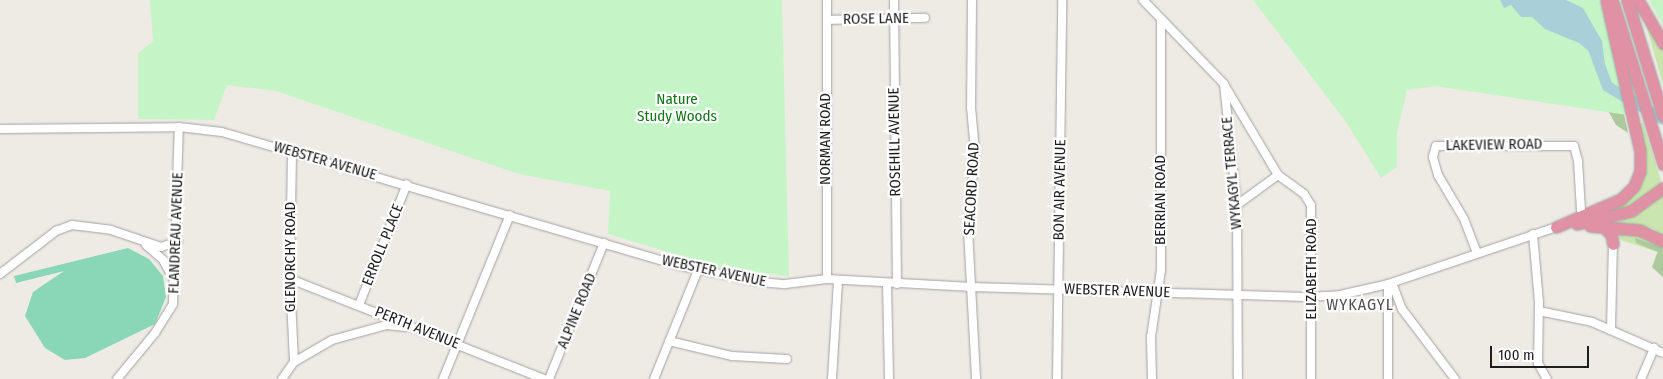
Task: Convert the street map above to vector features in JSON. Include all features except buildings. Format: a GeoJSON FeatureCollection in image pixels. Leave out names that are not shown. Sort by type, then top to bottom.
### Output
{"type":"FeatureCollection","features":[{"type":"Feature","properties":{"kind":"highway"},"geometry":{"type":"LineString","coordinates":[[1556,227],[1616,203],[1634,186],[1641,160],[1606,0]]}},
{"type":"Feature","properties":{"kind":"highway"},"geometry":{"type":"LineString","coordinates":[[1611,0],[1642,92],[1663,164]]}},
{"type":"Feature","properties":{"kind":"highway"},"geometry":{"type":"LineString","coordinates":[[1627,0],[1663,116]]}},
{"type":"Feature","properties":{"kind":"highway"},"geometry":{"type":"LineString","coordinates":[[1638,0],[1663,42]]}},
{"type":"Feature","properties":{"kind":"highway"},"geometry":{"type":"LineString","coordinates":[[1556,227],[1624,214],[1644,204],[1663,188]]}},
{"type":"Feature","properties":{"kind":"highway"},"geometry":{"type":"LineString","coordinates":[[1556,227],[1602,226],[1639,230],[1663,241]]}},
{"type":"Feature","properties":{"kind":"highway"},"geometry":{"type":"LineString","coordinates":[[1602,226],[1611,234],[1613,244]]}},
{"type":"Feature","properties":{"kind":"street","name":"NORMAN ROAD"},"geometry":{"type":"LineString","coordinates":[[827,0],[827,279]]}},
{"type":"Feature","properties":{"kind":"street","name":"ROSEHILL AVENUE"},"geometry":{"type":"LineString","coordinates":[[894,0],[897,284]]}},
{"type":"Feature","properties":{"kind":"street","name":"SEACORD ROAD"},"geometry":{"type":"LineString","coordinates":[[972,0],[971,108],[975,151],[968,230],[976,379]]}},
{"type":"Feature","properties":{"kind":"street","name":"BON AIR AVENUE"},"geometry":{"type":"LineString","coordinates":[[1058,379],[1062,0]]}},
{"type":"Feature","properties":{"kind":"street"},"geometry":{"type":"LineString","coordinates":[[1143,0],[1224,84]]}},
{"type":"Feature","properties":{"kind":"street","name":"ROSE LANE"},"geometry":{"type":"LineString","coordinates":[[827,20],[925,18]]}},
{"type":"Feature","properties":{"kind":"street","name":"BERRIAN ROAD"},"geometry":{"type":"LineString","coordinates":[[1152,379],[1150,351],[1161,270],[1161,20]]}},
{"type":"Feature","properties":{"kind":"street","name":"ELIZABETH ROAD"},"geometry":{"type":"LineString","coordinates":[[1224,84],[1278,175],[1304,194],[1311,205],[1312,379]]}},
{"type":"Feature","properties":{"kind":"street","name":"WYKAGYL TERRACE"},"geometry":{"type":"LineString","coordinates":[[1224,84],[1238,205],[1238,379]]}},
{"type":"Feature","properties":{"kind":"street","name":"WEBSTER AVENUE"},"geometry":{"type":"LineString","coordinates":[[0,129],[179,127],[222,132],[407,184],[698,270],[785,284],[827,279],[972,287],[1311,297],[1340,295],[1390,283],[1556,227]]}},
{"type":"Feature","properties":{"kind":"street","name":"FLANDREAU AVENUE"},"geometry":{"type":"LineString","coordinates":[[117,379],[155,334],[173,304],[178,241],[179,127]]}},
{"type":"Feature","properties":{"kind":"street","name":"LAKEVIEW ROAD"},"geometry":{"type":"LineString","coordinates":[[1477,253],[1464,219],[1438,175],[1433,157],[1436,146],[1574,146],[1578,161],[1581,210]]}},
{"type":"Feature","properties":{"kind":"street","name":"GLENORCHY ROAD"},"geometry":{"type":"LineString","coordinates":[[292,151],[290,279],[294,362]]}},
{"type":"Feature","properties":{"kind":"street"},"geometry":{"type":"LineString","coordinates":[[1238,205],[1278,175]]}},
{"type":"Feature","properties":{"kind":"street","name":"ERROLL PLACE"},"geometry":{"type":"LineString","coordinates":[[359,305],[407,184]]}},
{"type":"Feature","properties":{"kind":"street"},"geometry":{"type":"LineString","coordinates":[[443,379],[510,215]]}},
{"type":"Feature","properties":{"kind":"street"},"geometry":{"type":"LineString","coordinates":[[0,274],[56,231],[72,225],[111,230],[161,247],[178,241]]}},
{"type":"Feature","properties":{"kind":"street"},"geometry":{"type":"LineString","coordinates":[[1533,234],[1539,311],[1538,363],[1547,379]]}},
{"type":"Feature","properties":{"kind":"street"},"geometry":{"type":"LineString","coordinates":[[140,241],[163,260],[173,278],[175,293]]}},
{"type":"Feature","properties":{"kind":"street","name":"ALPINE ROAD"},"geometry":{"type":"LineString","coordinates":[[550,379],[604,242]]}},
{"type":"Feature","properties":{"kind":"street"},"geometry":{"type":"LineString","coordinates":[[1611,329],[1613,244]]}},
{"type":"Feature","properties":{"kind":"street"},"geometry":{"type":"LineString","coordinates":[[654,379],[698,270]]}},
{"type":"Feature","properties":{"kind":"street","name":"PERTH AVENUE"},"geometry":{"type":"LineString","coordinates":[[290,279],[544,379]]}},
{"type":"Feature","properties":{"kind":"street"},"geometry":{"type":"LineString","coordinates":[[832,379],[838,280]]}},
{"type":"Feature","properties":{"kind":"street"},"geometry":{"type":"LineString","coordinates":[[887,283],[889,379]]}},
{"type":"Feature","properties":{"kind":"street"},"geometry":{"type":"LineString","coordinates":[[1390,283],[1402,310],[1455,379]]}},
{"type":"Feature","properties":{"kind":"street"},"geometry":{"type":"LineString","coordinates":[[1388,379],[1390,283]]}},
{"type":"Feature","properties":{"kind":"street"},"geometry":{"type":"LineString","coordinates":[[1390,313],[1402,310]]}},
{"type":"Feature","properties":{"kind":"street"},"geometry":{"type":"LineString","coordinates":[[1539,311],[1611,329],[1663,353]]}},
{"type":"Feature","properties":{"kind":"street"},"geometry":{"type":"LineString","coordinates":[[282,379],[294,362],[332,340],[358,330],[386,325],[425,332]]}},
{"type":"Feature","properties":{"kind":"street"},"geometry":{"type":"LineString","coordinates":[[669,341],[732,356],[787,359]]}},
{"type":"Feature","properties":{"kind":"street"},"geometry":{"type":"LineString","coordinates":[[1641,379],[1654,348]]}},
{"type":"Feature","properties":{"kind":"green space","name":"Nature Study Woods"},"geometry":{"type":"Polygon","coordinates":[[[150,0],[782,0],[789,276],[728,270],[608,234],[610,191],[519,174],[276,91],[227,85],[214,120],[138,119],[138,53],[153,41],[150,0]]]}},
{"type":"Feature","properties":{"kind":"green space"},"geometry":{"type":"Polygon","coordinates":[[[1253,0],[1599,0],[1613,45],[1627,115],[1435,86],[1407,90],[1397,133],[1397,167],[1381,178],[1346,122],[1253,0]]]}},
{"type":"Feature","properties":{"kind":"green space"},"geometry":{"type":"Polygon","coordinates":[[[1649,0],[1663,0],[1663,25],[1649,0]]]}},
{"type":"Feature","properties":{"kind":"green space"},"geometry":{"type":"Polygon","coordinates":[[[1645,21],[1648,21],[1663,49],[1663,85],[1645,21]]]}},
{"type":"Feature","properties":{"kind":"green space"},"geometry":{"type":"Polygon","coordinates":[[[1601,98],[1621,101],[1628,133],[1616,125],[1601,98]]]}},
{"type":"Feature","properties":{"kind":"green space"},"geometry":{"type":"Polygon","coordinates":[[[1643,123],[1662,184],[1635,206],[1603,212],[1633,195],[1641,183],[1646,168],[1640,124],[1643,123]]]}},
{"type":"Feature","properties":{"kind":"green space"},"geometry":{"type":"Polygon","coordinates":[[[1663,195],[1663,236],[1652,228],[1616,223],[1646,208],[1663,195]]]}},
{"type":"Feature","properties":{"kind":"green space"},"geometry":{"type":"Polygon","coordinates":[[[1620,234],[1636,234],[1663,245],[1663,277],[1652,267],[1657,252],[1618,239],[1620,234]]]}},
{"type":"Feature","properties":{"kind":"green space"},"geometry":{"type":"Polygon","coordinates":[[[1635,238],[1663,248],[1663,277],[1652,267],[1658,252],[1636,243],[1635,238]]]}},
{"type":"Feature","properties":{"kind":"green space"},"geometry":{"type":"Polygon","coordinates":[[[128,248],[149,259],[163,276],[166,297],[155,324],[85,358],[65,360],[45,348],[25,316],[33,292],[64,271],[16,283],[14,276],[128,248]]]}},
{"type":"Feature","properties":{"kind":"water"},"geometry":{"type":"Polygon","coordinates":[[[1500,0],[1566,0],[1583,8],[1602,41],[1605,65],[1579,43],[1545,29],[1532,17],[1521,17],[1511,5],[1504,8],[1500,0]]]}},
{"type":"Feature","properties":{"kind":"waterway"},"geometry":{"type":"LineString","coordinates":[[1593,48],[1607,86],[1663,119]]}},
{"type":"Feature","properties":{"kind":"district","name":"WYKAGYL"},"geometry":{"type":"Point","coordinates":[1360,305]}}]}
